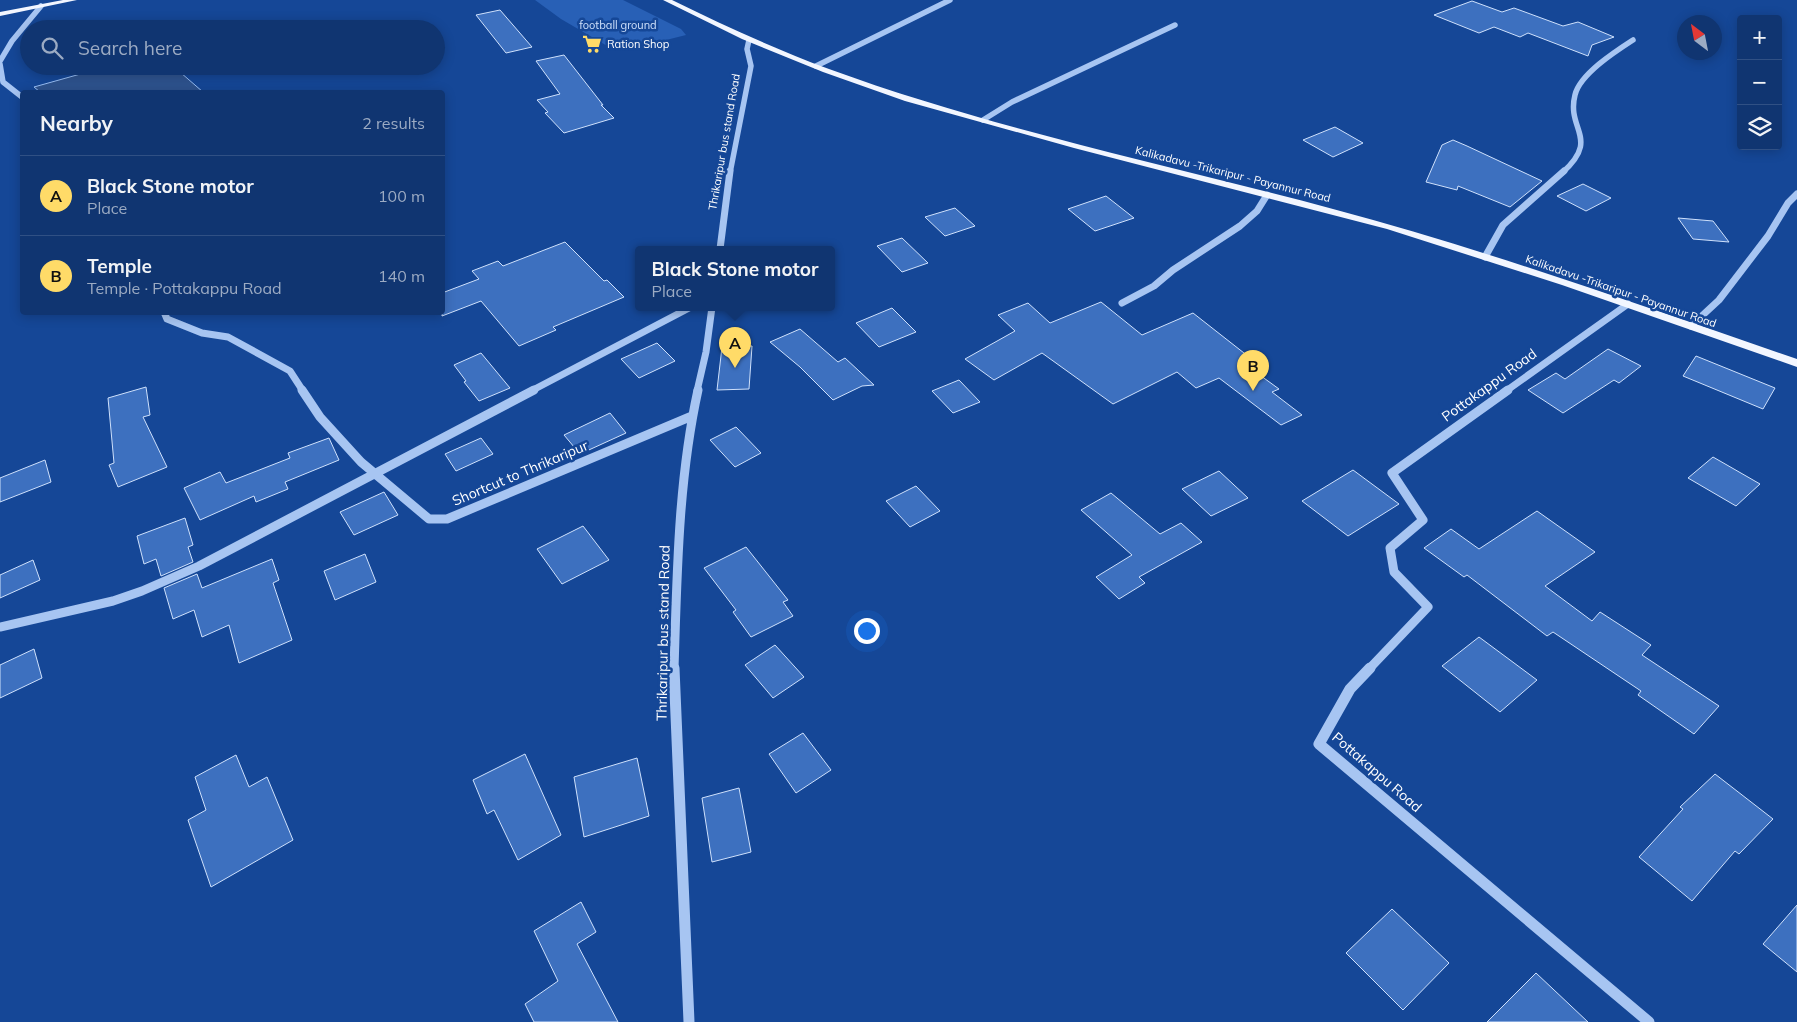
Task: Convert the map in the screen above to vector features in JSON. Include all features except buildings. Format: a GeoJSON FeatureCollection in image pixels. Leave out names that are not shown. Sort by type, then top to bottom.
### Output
{"type":"FeatureCollection","features":[{"type":"Feature","properties":{"kind":"main road"},"geometry":{"type":"LineString","coordinates":[[0,14],[74,0]]}},
{"type":"Feature","properties":{"kind":"main road","name":"Kalikadavu -Trikaripur - Payannur Road"},"geometry":{"type":"LineString","coordinates":[[666,0],[749,40],[903,97],[1055,141],[1334,212],[1485,257],[1797,363]]}},
{"type":"Feature","properties":{"kind":"street"},"geometry":{"type":"LineString","coordinates":[[816,66],[950,0]]}},
{"type":"Feature","properties":{"kind":"street"},"geometry":{"type":"LineString","coordinates":[[29,20],[41,6]]}},
{"type":"Feature","properties":{"kind":"street"},"geometry":{"type":"LineString","coordinates":[[983,120],[1012,102],[1175,25]]}},
{"type":"Feature","properties":{"kind":"street"},"geometry":{"type":"LineString","coordinates":[[20,31],[0,62],[3,82],[20,95]]}},
{"type":"Feature","properties":{"kind":"street","name":"Thrikaripur bus stand Road"},"geometry":{"type":"LineString","coordinates":[[720,246],[728,182],[751,66],[747,49],[749,40]]}},
{"type":"Feature","properties":{"kind":"street"},"geometry":{"type":"LineString","coordinates":[[1485,257],[1502,225],[1572,164],[1581,151],[1582,141],[1574,107],[1575,94],[1584,78],[1599,66],[1604,58],[1633,40]]}},
{"type":"Feature","properties":{"kind":"street"},"geometry":{"type":"LineString","coordinates":[[1691,326],[1719,300],[1768,236],[1788,203],[1797,194]]}},
{"type":"Feature","properties":{"kind":"street"},"geometry":{"type":"LineString","coordinates":[[1122,303],[1154,286],[1173,270],[1240,226],[1257,210],[1267,195]]}},
{"type":"Feature","properties":{"kind":"street","name":"Pottakappu Road"},"geometry":{"type":"LineString","coordinates":[[1628,304],[1392,473],[1423,520],[1390,548],[1394,572],[1428,608],[1350,689],[1318,744],[1649,1022]]}},
{"type":"Feature","properties":{"kind":"street"},"geometry":{"type":"LineString","coordinates":[[0,627],[113,601],[142,591],[199,566],[683,311]]}},
{"type":"Feature","properties":{"kind":"street","name":"Thrikaripur bus stand Road"},"geometry":{"type":"LineString","coordinates":[[690,1022],[673,684],[679,522],[692,416],[706,352],[711,311]]}},
{"type":"Feature","properties":{"kind":"street","name":"Shortcut to Thrikaripur"},"geometry":{"type":"LineString","coordinates":[[165,315],[167,319],[202,333],[228,337],[290,371],[320,417],[361,462],[429,519],[447,519],[692,416]]}},
{"type":"Feature","properties":{"kind":"green space","name":"football ground"},"geometry":{"type":"Polygon","coordinates":[[[535,0],[623,0],[681,29],[686,35],[626,50],[609,47],[561,19],[535,0]]]}},
{"type":"Feature","properties":{"kind":"shaded area"},"geometry":{"type":"Polygon","coordinates":[[[77,75],[183,75],[201,90],[38,90],[34,87],[77,75]]]}},
{"type":"Feature","properties":{"kind":"place","name":"Ration Shop"},"geometry":{"type":"Point","coordinates":[592,44]}},
{"type":"Feature","properties":{"kind":"place","name":"Black Stone motor"},"geometry":{"type":"Point","coordinates":[735,368]}},
{"type":"Feature","properties":{"kind":"place","name":"Temple"},"geometry":{"type":"Point","coordinates":[1253,391]}}]}
